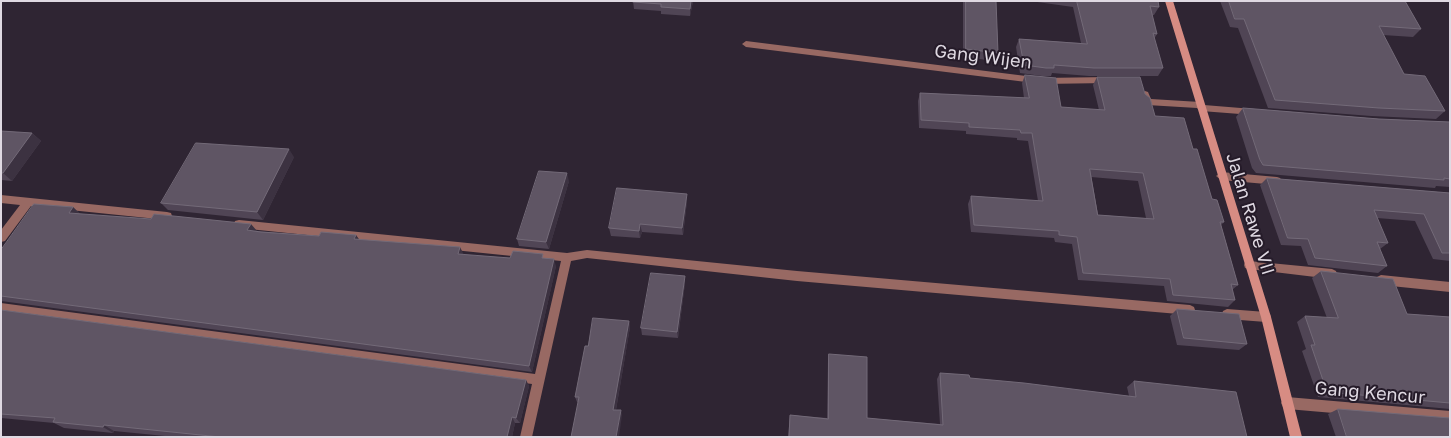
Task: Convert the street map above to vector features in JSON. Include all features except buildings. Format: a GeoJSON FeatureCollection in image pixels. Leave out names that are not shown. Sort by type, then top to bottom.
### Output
{"type":"FeatureCollection","features":[{"type":"Feature","properties":{"kind":"main road","name":"Jalan Rawe VII"},"geometry":{"type":"LineString","coordinates":[[1169,1],[1221,176],[1266,317],[1296,437]]}},
{"type":"Feature","properties":{"kind":"street","name":"Gang Wijen"},"geometry":{"type":"LineString","coordinates":[[746,44],[1042,81],[1114,80]]}},
{"type":"Feature","properties":{"kind":"street"},"geometry":{"type":"LineString","coordinates":[[1143,88],[1147,102],[1261,113]]}},
{"type":"Feature","properties":{"kind":"street"},"geometry":{"type":"LineString","coordinates":[[1221,176],[1291,182]]}},
{"type":"Feature","properties":{"kind":"street"},"geometry":{"type":"LineString","coordinates":[[1,200],[175,217]]}},
{"type":"Feature","properties":{"kind":"street"},"geometry":{"type":"LineString","coordinates":[[1,238],[28,202]]}},
{"type":"Feature","properties":{"kind":"street"},"geometry":{"type":"LineString","coordinates":[[224,222],[566,257],[587,254],[797,276],[1197,311]]}},
{"type":"Feature","properties":{"kind":"street"},"geometry":{"type":"LineString","coordinates":[[526,437],[566,257]]}},
{"type":"Feature","properties":{"kind":"street"},"geometry":{"type":"LineString","coordinates":[[1249,265],[1342,276]]}},
{"type":"Feature","properties":{"kind":"street"},"geometry":{"type":"LineString","coordinates":[[1372,279],[1450,287]]}},
{"type":"Feature","properties":{"kind":"street"},"geometry":{"type":"LineString","coordinates":[[1,308],[539,380]]}},
{"type":"Feature","properties":{"kind":"street"},"geometry":{"type":"LineString","coordinates":[[1217,313],[1266,317]]}},
{"type":"Feature","properties":{"kind":"street","name":"Gang Kencur"},"geometry":{"type":"LineString","coordinates":[[1287,403],[1450,417]]}}]}
